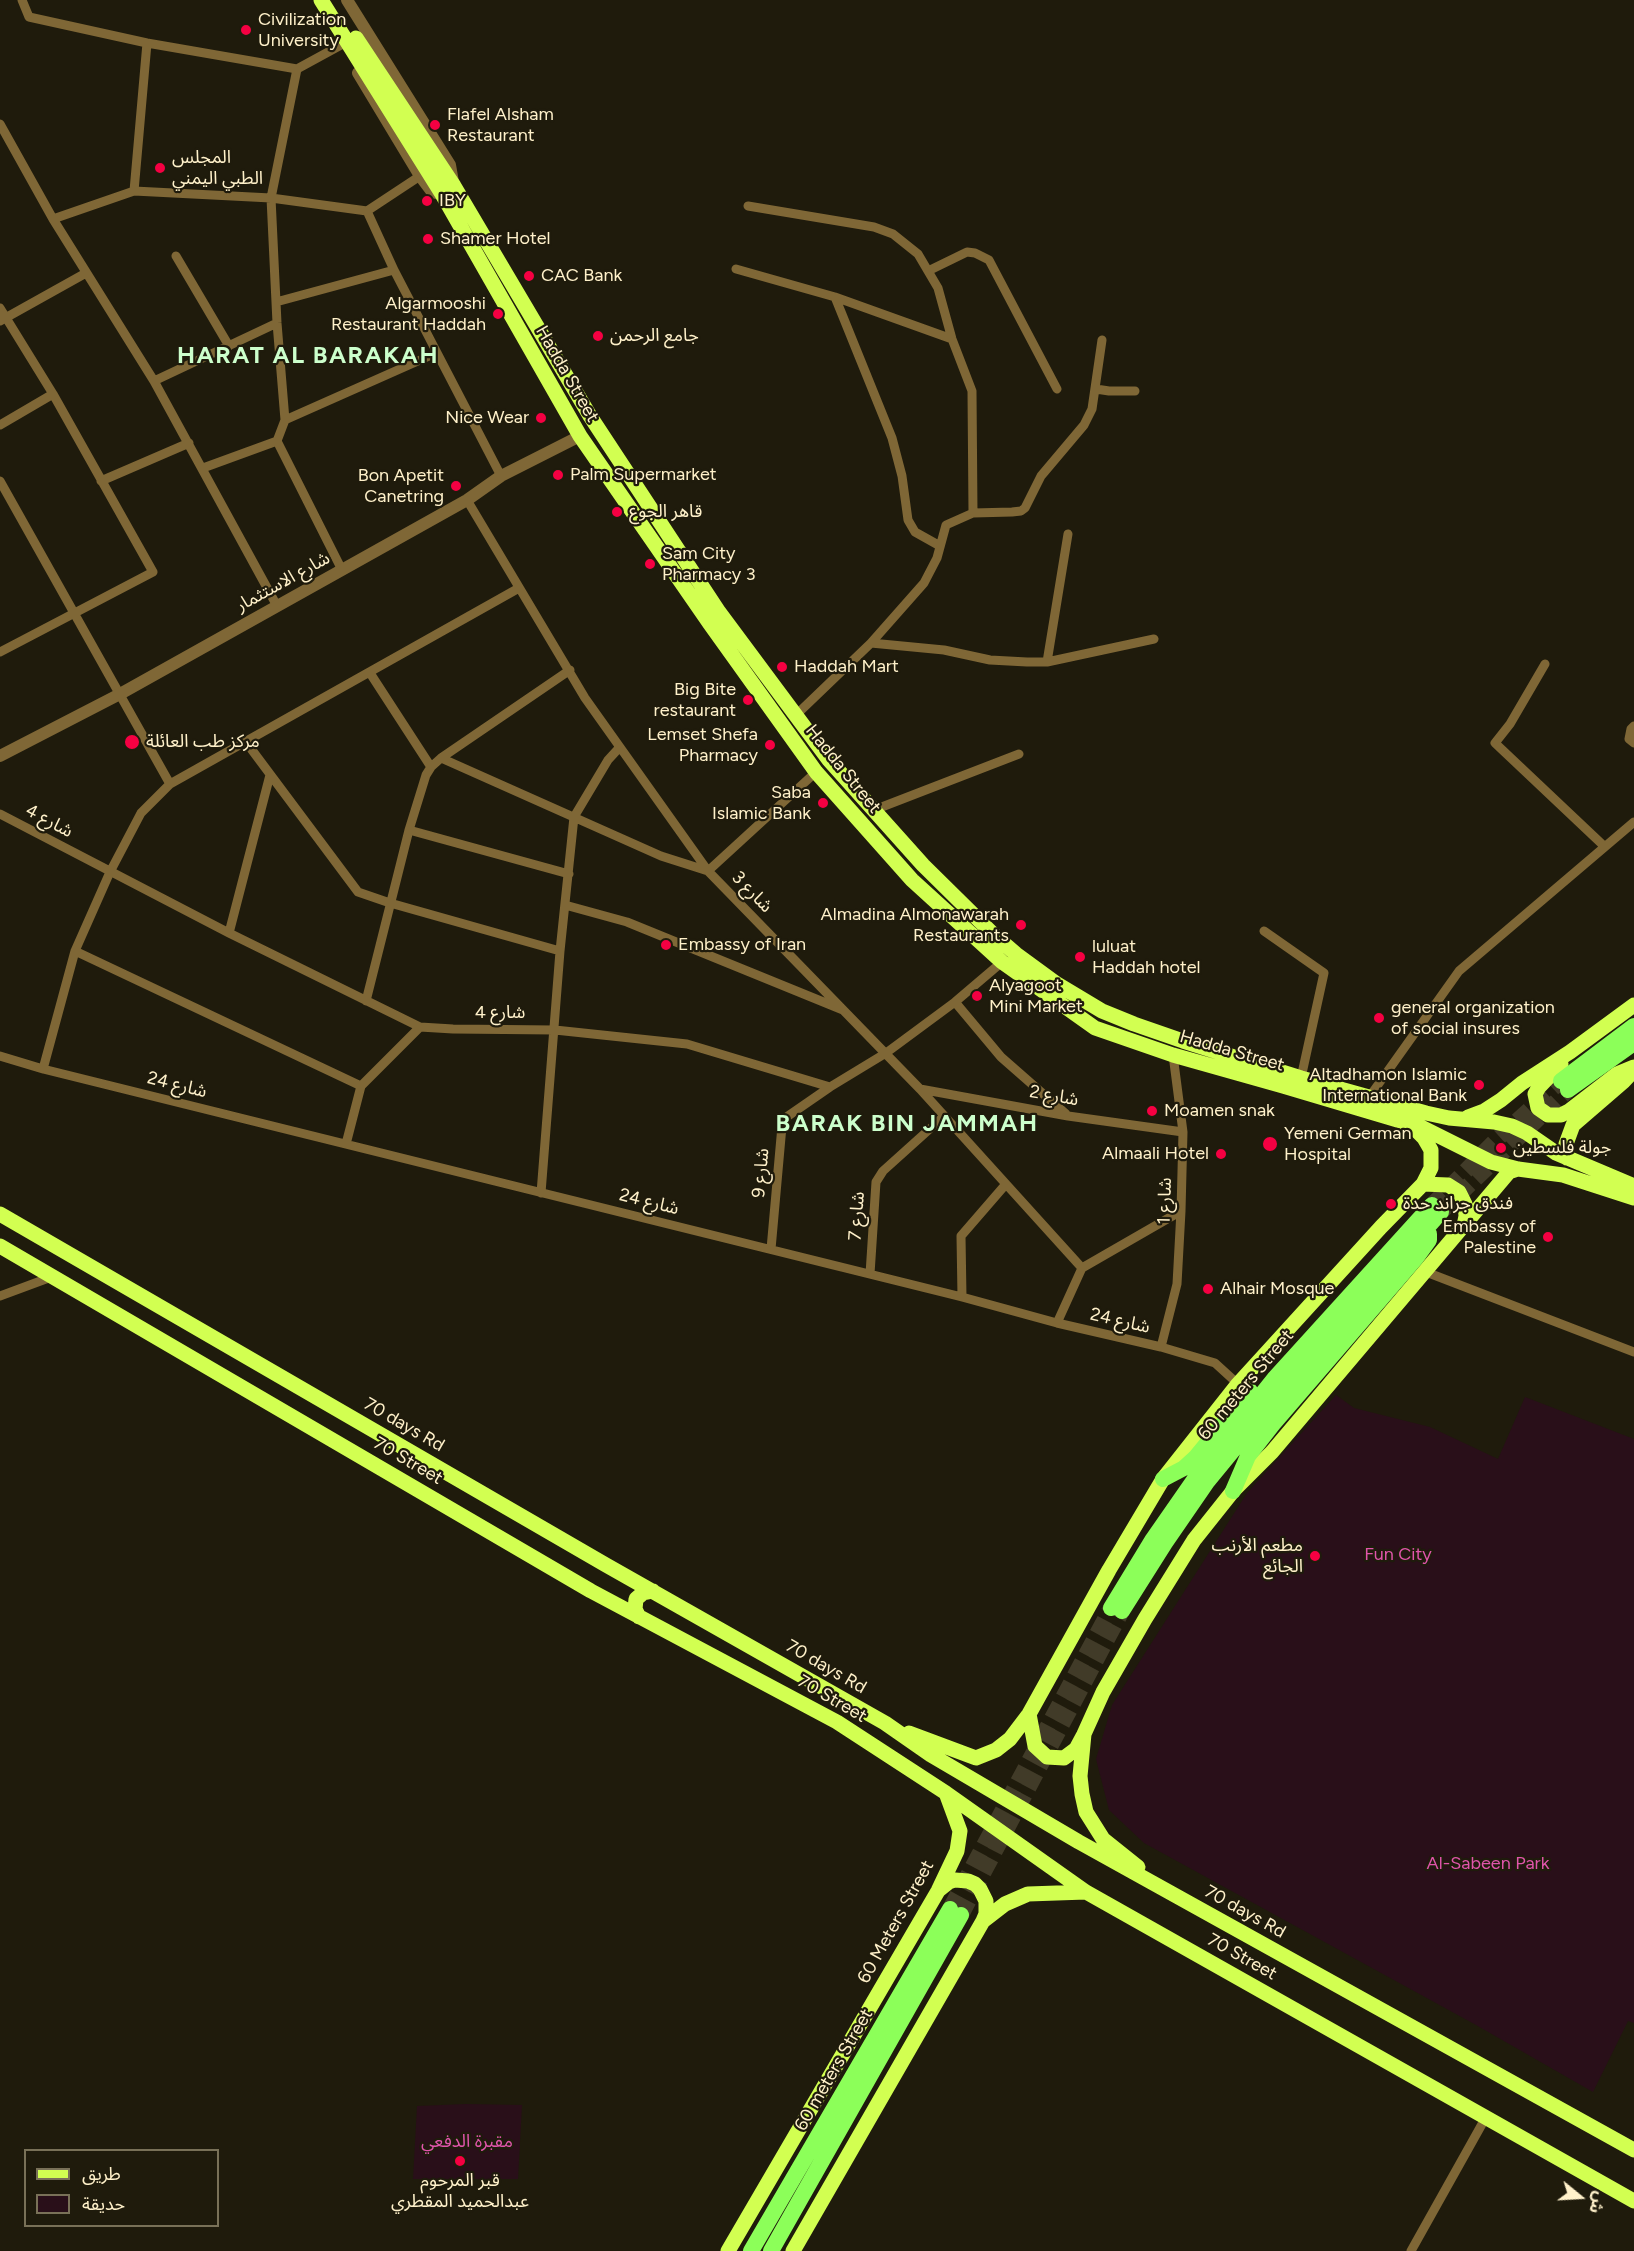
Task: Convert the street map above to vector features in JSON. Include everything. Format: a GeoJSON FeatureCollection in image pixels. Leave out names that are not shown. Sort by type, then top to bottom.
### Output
{"type":"FeatureCollection","features":[{"type":"Feature","properties":{"kind":"highway"},"geometry":{"type":"LineString","coordinates":[[1634,1026],[1564,1086],[1634,1043]]}},
{"type":"Feature","properties":{"kind":"highway"},"geometry":{"type":"LineString","coordinates":[[1162,1479],[1184,1468],[1195,1458],[1227,1418],[1395,1229],[1431,1214],[1429,1240],[1248,1456],[1233,1491]]}},
{"type":"Feature","properties":{"kind":"highway","name":"60 meters Street"},"geometry":{"type":"LineString","coordinates":[[1117,1609],[1207,1482],[1431,1214]]}},
{"type":"Feature","properties":{"kind":"highway","name":"60 meters Street"},"geometry":{"type":"LineString","coordinates":[[751,2251],[955,1912],[771,2251]]}},
{"type":"Feature","properties":{"kind":"main road","name":"Hadda Street"},"geometry":{"type":"LineString","coordinates":[[321,0],[448,190],[580,436],[816,772],[912,880],[1002,962],[1095,1028],[1173,1055],[1429,1131],[1491,1162],[1563,1175],[1634,1198]]}},
{"type":"Feature","properties":{"kind":"main road","name":"Hadda Street"},"geometry":{"type":"LineString","coordinates":[[332,0],[590,416],[718,612],[829,760],[923,865],[1016,954],[1057,984],[1102,1011],[1134,1024],[1301,1078],[1426,1113],[1512,1126],[1567,1158],[1634,1186]]}},
{"type":"Feature","properties":{"kind":"main road"},"geometry":{"type":"LineString","coordinates":[[1464,1119],[1484,1111],[1634,1005]]}},
{"type":"Feature","properties":{"kind":"main road"},"geometry":{"type":"LineString","coordinates":[[1131,1041],[1134,1024]]}},
{"type":"Feature","properties":{"kind":"main road"},"geometry":{"type":"LineString","coordinates":[[1570,1052],[1539,1087],[1535,1095],[1538,1108],[1548,1115],[1561,1115],[1569,1111],[1617,1074],[1634,1069]]}},
{"type":"Feature","properties":{"kind":"main road"},"geometry":{"type":"LineString","coordinates":[[1567,1158],[1566,1144],[1573,1125],[1624,1081],[1634,1069]]}},
{"type":"Feature","properties":{"kind":"main road"},"geometry":{"type":"LineString","coordinates":[[885,1723],[976,1758],[996,1750],[1010,1740],[1029,1714],[1162,1479],[1238,1383],[1381,1227],[1424,1184],[1431,1168],[1431,1150],[1424,1138],[1410,1125]]}},
{"type":"Feature","properties":{"kind":"main road"},"geometry":{"type":"LineString","coordinates":[[1029,1714],[1035,1746],[1047,1757],[1064,1758],[1076,1749],[1103,1692],[1194,1540],[1233,1491],[1272,1452],[1509,1172],[1518,1168]]}},
{"type":"Feature","properties":{"kind":"main road"},"geometry":{"type":"LineString","coordinates":[[1424,1184],[1448,1185],[1459,1192],[1465,1204],[1464,1226]]}},
{"type":"Feature","properties":{"kind":"main road","name":"70 days Rd"},"geometry":{"type":"LineString","coordinates":[[0,1214],[606,1565],[885,1723],[931,1755],[1168,1892],[1634,2150]]}},
{"type":"Feature","properties":{"kind":"main road","name":"70 Street"},"geometry":{"type":"LineString","coordinates":[[0,1246],[591,1591],[837,1722],[946,1793],[1086,1892],[1634,2201]]}},
{"type":"Feature","properties":{"kind":"main road"},"geometry":{"type":"LineString","coordinates":[[591,1591],[601,1590],[608,1583],[610,1574],[606,1565]]}},
{"type":"Feature","properties":{"kind":"main road"},"geometry":{"type":"LineString","coordinates":[[639,1617],[634,1609],[636,1599],[643,1593],[653,1591]]}},
{"type":"Feature","properties":{"kind":"main road"},"geometry":{"type":"LineString","coordinates":[[1084,1734],[1080,1776],[1086,1812],[1103,1839],[1168,1892]]}},
{"type":"Feature","properties":{"kind":"main road","name":"60 Meters Street"},"geometry":{"type":"LineString","coordinates":[[728,2251],[938,1890],[957,1851],[960,1838],[959,1824],[946,1793]]}},
{"type":"Feature","properties":{"kind":"main road"},"geometry":{"type":"LineString","coordinates":[[793,2251],[986,1914],[986,1901],[980,1889],[969,1881],[955,1880],[938,1890]]}},
{"type":"Feature","properties":{"kind":"main road"},"geometry":{"type":"LineString","coordinates":[[983,1921],[1005,1904],[1028,1894],[1086,1892]]}},
{"type":"Feature","properties":{"kind":"street"},"geometry":{"type":"LineString","coordinates":[[22,0],[28,16],[147,43],[297,69],[341,45]]}},
{"type":"Feature","properties":{"kind":"street"},"geometry":{"type":"LineString","coordinates":[[314,0],[420,176],[432,192],[448,190],[450,165],[347,0]]}},
{"type":"Feature","properties":{"kind":"street"},"geometry":{"type":"LineString","coordinates":[[134,191],[147,43]]}},
{"type":"Feature","properties":{"kind":"street"},"geometry":{"type":"LineString","coordinates":[[297,69],[271,198],[277,323],[285,420],[277,441],[342,570]]}},
{"type":"Feature","properties":{"kind":"street"},"geometry":{"type":"LineString","coordinates":[[0,124],[53,219],[154,381],[277,606]]}},
{"type":"Feature","properties":{"kind":"street"},"geometry":{"type":"LineString","coordinates":[[53,219],[134,191],[271,198],[368,212],[420,176]]}},
{"type":"Feature","properties":{"kind":"street"},"geometry":{"type":"LineString","coordinates":[[748,206],[874,227],[893,234],[918,255],[938,288],[952,339],[972,392],[973,513]]}},
{"type":"Feature","properties":{"kind":"street"},"geometry":{"type":"LineString","coordinates":[[368,212],[394,270],[501,476]]}},
{"type":"Feature","properties":{"kind":"street"},"geometry":{"type":"LineString","coordinates":[[927,271],[967,252],[989,260],[1057,390]]}},
{"type":"Feature","properties":{"kind":"street"},"geometry":{"type":"LineString","coordinates":[[176,256],[229,346]]}},
{"type":"Feature","properties":{"kind":"street"},"geometry":{"type":"LineString","coordinates":[[736,269],[835,297],[952,339]]}},
{"type":"Feature","properties":{"kind":"street"},"geometry":{"type":"LineString","coordinates":[[276,302],[394,270]]}},
{"type":"Feature","properties":{"kind":"street"},"geometry":{"type":"LineString","coordinates":[[3,319],[86,273]]}},
{"type":"Feature","properties":{"kind":"street"},"geometry":{"type":"LineString","coordinates":[[835,297],[892,438],[902,476],[908,520],[915,532],[940,546]]}},
{"type":"Feature","properties":{"kind":"street"},"geometry":{"type":"LineString","coordinates":[[0,308],[3,319],[53,394],[153,572],[0,652]]}},
{"type":"Feature","properties":{"kind":"street"},"geometry":{"type":"LineString","coordinates":[[154,381],[277,323]]}},
{"type":"Feature","properties":{"kind":"street"},"geometry":{"type":"LineString","coordinates":[[796,715],[871,643],[924,583],[937,558],[946,525],[973,513],[1012,512],[1025,508],[1041,476],[1084,425],[1092,409],[1102,340]]}},
{"type":"Feature","properties":{"kind":"street"},"geometry":{"type":"LineString","coordinates":[[285,420],[436,353]]}},
{"type":"Feature","properties":{"kind":"street"},"geometry":{"type":"LineString","coordinates":[[1096,389],[1135,391]]}},
{"type":"Feature","properties":{"kind":"street"},"geometry":{"type":"LineString","coordinates":[[0,425],[53,394]]}},
{"type":"Feature","properties":{"kind":"street","name":"شارع الاستثمار"},"geometry":{"type":"LineString","coordinates":[[0,756],[120,694],[467,500],[501,476],[580,436]]}},
{"type":"Feature","properties":{"kind":"street"},"geometry":{"type":"LineString","coordinates":[[202,468],[277,441]]}},
{"type":"Feature","properties":{"kind":"street"},"geometry":{"type":"LineString","coordinates":[[101,481],[189,443]]}},
{"type":"Feature","properties":{"kind":"street"},"geometry":{"type":"LineString","coordinates":[[0,482],[170,784]]}},
{"type":"Feature","properties":{"kind":"street","name":"شارع 3"},"geometry":{"type":"LineString","coordinates":[[467,500],[585,698],[708,871],[920,1089],[1082,1268]]}},
{"type":"Feature","properties":{"kind":"street"},"geometry":{"type":"LineString","coordinates":[[1047,662],[1068,534]]}},
{"type":"Feature","properties":{"kind":"street"},"geometry":{"type":"LineString","coordinates":[[43,1069],[75,951],[110,872],[141,813],[170,784],[519,588]]}},
{"type":"Feature","properties":{"kind":"street"},"geometry":{"type":"LineString","coordinates":[[871,643],[944,650],[990,660],[1047,662],[1154,639]]}},
{"type":"Feature","properties":{"kind":"street"},"geometry":{"type":"LineString","coordinates":[[1545,664],[1510,724],[1495,743],[1604,846]]}},
{"type":"Feature","properties":{"kind":"street"},"geometry":{"type":"LineString","coordinates":[[366,1001],[409,830],[426,775],[441,758],[570,670]]}},
{"type":"Feature","properties":{"kind":"street"},"geometry":{"type":"LineString","coordinates":[[370,673],[431,767]]}},
{"type":"Feature","properties":{"kind":"street"},"geometry":{"type":"LineString","coordinates":[[1634,726],[1629,739],[1634,743]]}},
{"type":"Feature","properties":{"kind":"street"},"geometry":{"type":"LineString","coordinates":[[246,742],[358,892],[560,951]]}},
{"type":"Feature","properties":{"kind":"street"},"geometry":{"type":"LineString","coordinates":[[541,1193],[560,951],[574,817],[608,760],[619,748]]}},
{"type":"Feature","properties":{"kind":"street"},"geometry":{"type":"LineString","coordinates":[[874,810],[1019,753]]}},
{"type":"Feature","properties":{"kind":"street"},"geometry":{"type":"LineString","coordinates":[[441,758],[662,856],[708,871],[816,772]]}},
{"type":"Feature","properties":{"kind":"street"},"geometry":{"type":"LineString","coordinates":[[229,933],[270,775]]}},
{"type":"Feature","properties":{"kind":"street","name":"شارع 4"},"geometry":{"type":"LineString","coordinates":[[0,814],[229,933],[420,1027],[555,1030],[687,1044],[830,1087]]}},
{"type":"Feature","properties":{"kind":"street"},"geometry":{"type":"LineString","coordinates":[[1370,1096],[1459,970],[1634,822]]}},
{"type":"Feature","properties":{"kind":"street"},"geometry":{"type":"LineString","coordinates":[[409,830],[569,874]]}},
{"type":"Feature","properties":{"kind":"street"},"geometry":{"type":"LineString","coordinates":[[565,905],[627,922],[846,1011]]}},
{"type":"Feature","properties":{"kind":"street"},"geometry":{"type":"LineString","coordinates":[[1263,931],[1324,973],[1301,1078]]}},
{"type":"Feature","properties":{"kind":"street"},"geometry":{"type":"LineString","coordinates":[[75,951],[361,1086]]}},
{"type":"Feature","properties":{"kind":"street"},"geometry":{"type":"LineString","coordinates":[[830,1087],[885,1053],[955,1002],[1002,962]]}},
{"type":"Feature","properties":{"kind":"street"},"geometry":{"type":"LineString","coordinates":[[955,1002],[1001,1057],[1068,1116]]}},
{"type":"Feature","properties":{"kind":"street"},"geometry":{"type":"LineString","coordinates":[[346,1144],[361,1086],[420,1027]]}},
{"type":"Feature","properties":{"kind":"street","name":"شارع 1"},"geometry":{"type":"LineString","coordinates":[[1161,1347],[1177,1284],[1181,1211],[1183,1132],[1173,1055]]}},
{"type":"Feature","properties":{"kind":"street","name":"شارع 24"},"geometry":{"type":"LineString","coordinates":[[0,1056],[43,1069],[771,1249],[1057,1323],[1161,1347],[1215,1363],[1238,1383]]}},
{"type":"Feature","properties":{"kind":"street","name":"شارع 9"},"geometry":{"type":"LineString","coordinates":[[771,1249],[782,1126],[788,1116],[830,1087]]}},
{"type":"Feature","properties":{"kind":"street","name":"شارع 2"},"geometry":{"type":"LineString","coordinates":[[920,1089],[1068,1116],[1183,1132]]}},
{"type":"Feature","properties":{"kind":"street","name":"شارع 7"},"geometry":{"type":"LineString","coordinates":[[870,1274],[876,1182],[883,1172],[943,1117]]}},
{"type":"Feature","properties":{"kind":"street"},"geometry":{"type":"LineString","coordinates":[[962,1297],[961,1236],[1006,1184]]}},
{"type":"Feature","properties":{"kind":"street"},"geometry":{"type":"LineString","coordinates":[[1057,1323],[1082,1268],[1181,1211]]}},
{"type":"Feature","properties":{"kind":"street"},"geometry":{"type":"LineString","coordinates":[[1426,1272],[1634,1352]]}},
{"type":"Feature","properties":{"kind":"street"},"geometry":{"type":"LineString","coordinates":[[0,1296],[54,1276]]}},
{"type":"Feature","properties":{"kind":"street"},"geometry":{"type":"LineString","coordinates":[[1411,2251],[1486,2117]]}},
{"type":"Feature","properties":{"kind":"green space","name":"Al-Sabeen Park"},"geometry":{"type":"Polygon","coordinates":[[[1336,1395],[1354,1408],[1430,1427],[1498,1459],[1525,1397],[1634,1439],[1634,2023],[1628,2021],[1593,2092],[1476,2025],[1144,1843],[1109,1810],[1096,1759],[1112,1705],[1247,1493],[1336,1395]]]}},
{"type":"Feature","properties":{"kind":"green space","name":"مقبرة الدفعي"},"geometry":{"type":"Polygon","coordinates":[[[522,2105],[518,2179],[413,2179],[417,2106],[522,2105]]]}},
{"type":"Feature","properties":{"kind":"tunnel"},"geometry":{"type":"LineString","coordinates":[[1432,1205],[1497,1139],[1561,1081]]}},
{"type":"Feature","properties":{"kind":"tunnel"},"geometry":{"type":"LineString","coordinates":[[1441,1212],[1568,1090]]}},
{"type":"Feature","properties":{"kind":"tunnel"},"geometry":{"type":"LineString","coordinates":[[950,1909],[1111,1608]]}},
{"type":"Feature","properties":{"kind":"tunnel"},"geometry":{"type":"LineString","coordinates":[[961,1915],[1122,1611]]}},
{"type":"Feature","properties":{"kind":"place","name":"Civilization University"},"geometry":{"type":"Point","coordinates":[246,30]}},
{"type":"Feature","properties":{"kind":"place","name":"Flafel Alsham Restaurant"},"geometry":{"type":"Point","coordinates":[435,125]}},
{"type":"Feature","properties":{"kind":"place","name":"المجلس الطبي اليمني"},"geometry":{"type":"Point","coordinates":[160,168]}},
{"type":"Feature","properties":{"kind":"place","name":"IBY"},"geometry":{"type":"Point","coordinates":[427,201]}},
{"type":"Feature","properties":{"kind":"place","name":"Shamer Hotel"},"geometry":{"type":"Point","coordinates":[428,239]}},
{"type":"Feature","properties":{"kind":"place","name":"CAC Bank"},"geometry":{"type":"Point","coordinates":[529,276]}},
{"type":"Feature","properties":{"kind":"place","name":"Algarmooshi Restaurant Haddah"},"geometry":{"type":"Point","coordinates":[498,314]}},
{"type":"Feature","properties":{"kind":"place","name":"جامع الرحمن"},"geometry":{"type":"Point","coordinates":[598,336]}},
{"type":"Feature","properties":{"kind":"place","name":"Nice Wear"},"geometry":{"type":"Point","coordinates":[541,418]}},
{"type":"Feature","properties":{"kind":"place","name":"Palm Supermarket"},"geometry":{"type":"Point","coordinates":[558,475]}},
{"type":"Feature","properties":{"kind":"place","name":"Bon Apetit Canetring"},"geometry":{"type":"Point","coordinates":[456,486]}},
{"type":"Feature","properties":{"kind":"place","name":"قاهر الجوع"},"geometry":{"type":"Point","coordinates":[617,512]}},
{"type":"Feature","properties":{"kind":"place","name":"Sam City Pharmacy 3"},"geometry":{"type":"Point","coordinates":[650,564]}},
{"type":"Feature","properties":{"kind":"place","name":"Haddah Mart"},"geometry":{"type":"Point","coordinates":[782,667]}},
{"type":"Feature","properties":{"kind":"place","name":"Big Bite restaurant"},"geometry":{"type":"Point","coordinates":[748,700]}},
{"type":"Feature","properties":{"kind":"place","name":"مركز طب العائلة"},"geometry":{"type":"Point","coordinates":[132,742]}},
{"type":"Feature","properties":{"kind":"place","name":"Lemset Shefa Pharmacy"},"geometry":{"type":"Point","coordinates":[770,745]}},
{"type":"Feature","properties":{"kind":"place","name":"Saba Islamic Bank"},"geometry":{"type":"Point","coordinates":[823,803]}},
{"type":"Feature","properties":{"kind":"place","name":"Almadina Almonawarah Restaurants"},"geometry":{"type":"Point","coordinates":[1021,925]}},
{"type":"Feature","properties":{"kind":"place","name":"Embassy of Iran"},"geometry":{"type":"Point","coordinates":[666,945]}},
{"type":"Feature","properties":{"kind":"place","name":"luluat Haddah hotel"},"geometry":{"type":"Point","coordinates":[1080,957]}},
{"type":"Feature","properties":{"kind":"place","name":"Alyagoot Mini Market"},"geometry":{"type":"Point","coordinates":[977,996]}},
{"type":"Feature","properties":{"kind":"place","name":"general organization of social insures"},"geometry":{"type":"Point","coordinates":[1379,1018]}},
{"type":"Feature","properties":{"kind":"place","name":"Altadhamon Islamic International Bank"},"geometry":{"type":"Point","coordinates":[1479,1085]}},
{"type":"Feature","properties":{"kind":"place","name":"Moamen snak"},"geometry":{"type":"Point","coordinates":[1152,1111]}},
{"type":"Feature","properties":{"kind":"place","name":"Yemeni German Hospital"},"geometry":{"type":"Point","coordinates":[1270,1144]}},
{"type":"Feature","properties":{"kind":"place","name":"جولة فلسطين"},"geometry":{"type":"Point","coordinates":[1501,1148]}},
{"type":"Feature","properties":{"kind":"place","name":"Almaali Hotel"},"geometry":{"type":"Point","coordinates":[1221,1154]}},
{"type":"Feature","properties":{"kind":"place","name":"فندق جراند حدة"},"geometry":{"type":"Point","coordinates":[1391,1204]}},
{"type":"Feature","properties":{"kind":"place","name":"Embassy of Palestine"},"geometry":{"type":"Point","coordinates":[1548,1237]}},
{"type":"Feature","properties":{"kind":"place","name":"Alhair Mosque"},"geometry":{"type":"Point","coordinates":[1208,1289]}},
{"type":"Feature","properties":{"kind":"place","name":"مطعم الأرنب الجائع"},"geometry":{"type":"Point","coordinates":[1315,1556]}},
{"type":"Feature","properties":{"kind":"place","name":"قبر المرحوم عبدالحميد المقطري"},"geometry":{"type":"Point","coordinates":[460,2161]}},
{"type":"Feature","properties":{"kind":"district","name":"HARAT AL BARAKAH"},"geometry":{"type":"Point","coordinates":[308,356]}},
{"type":"Feature","properties":{"kind":"district","name":"BARAK BIN JAMMAH"},"geometry":{"type":"Point","coordinates":[907,1124]}},
{"type":"Feature","properties":{"kind":"park label","name":"Fun City"},"geometry":{"type":"Point","coordinates":[1398,1555]}}]}
